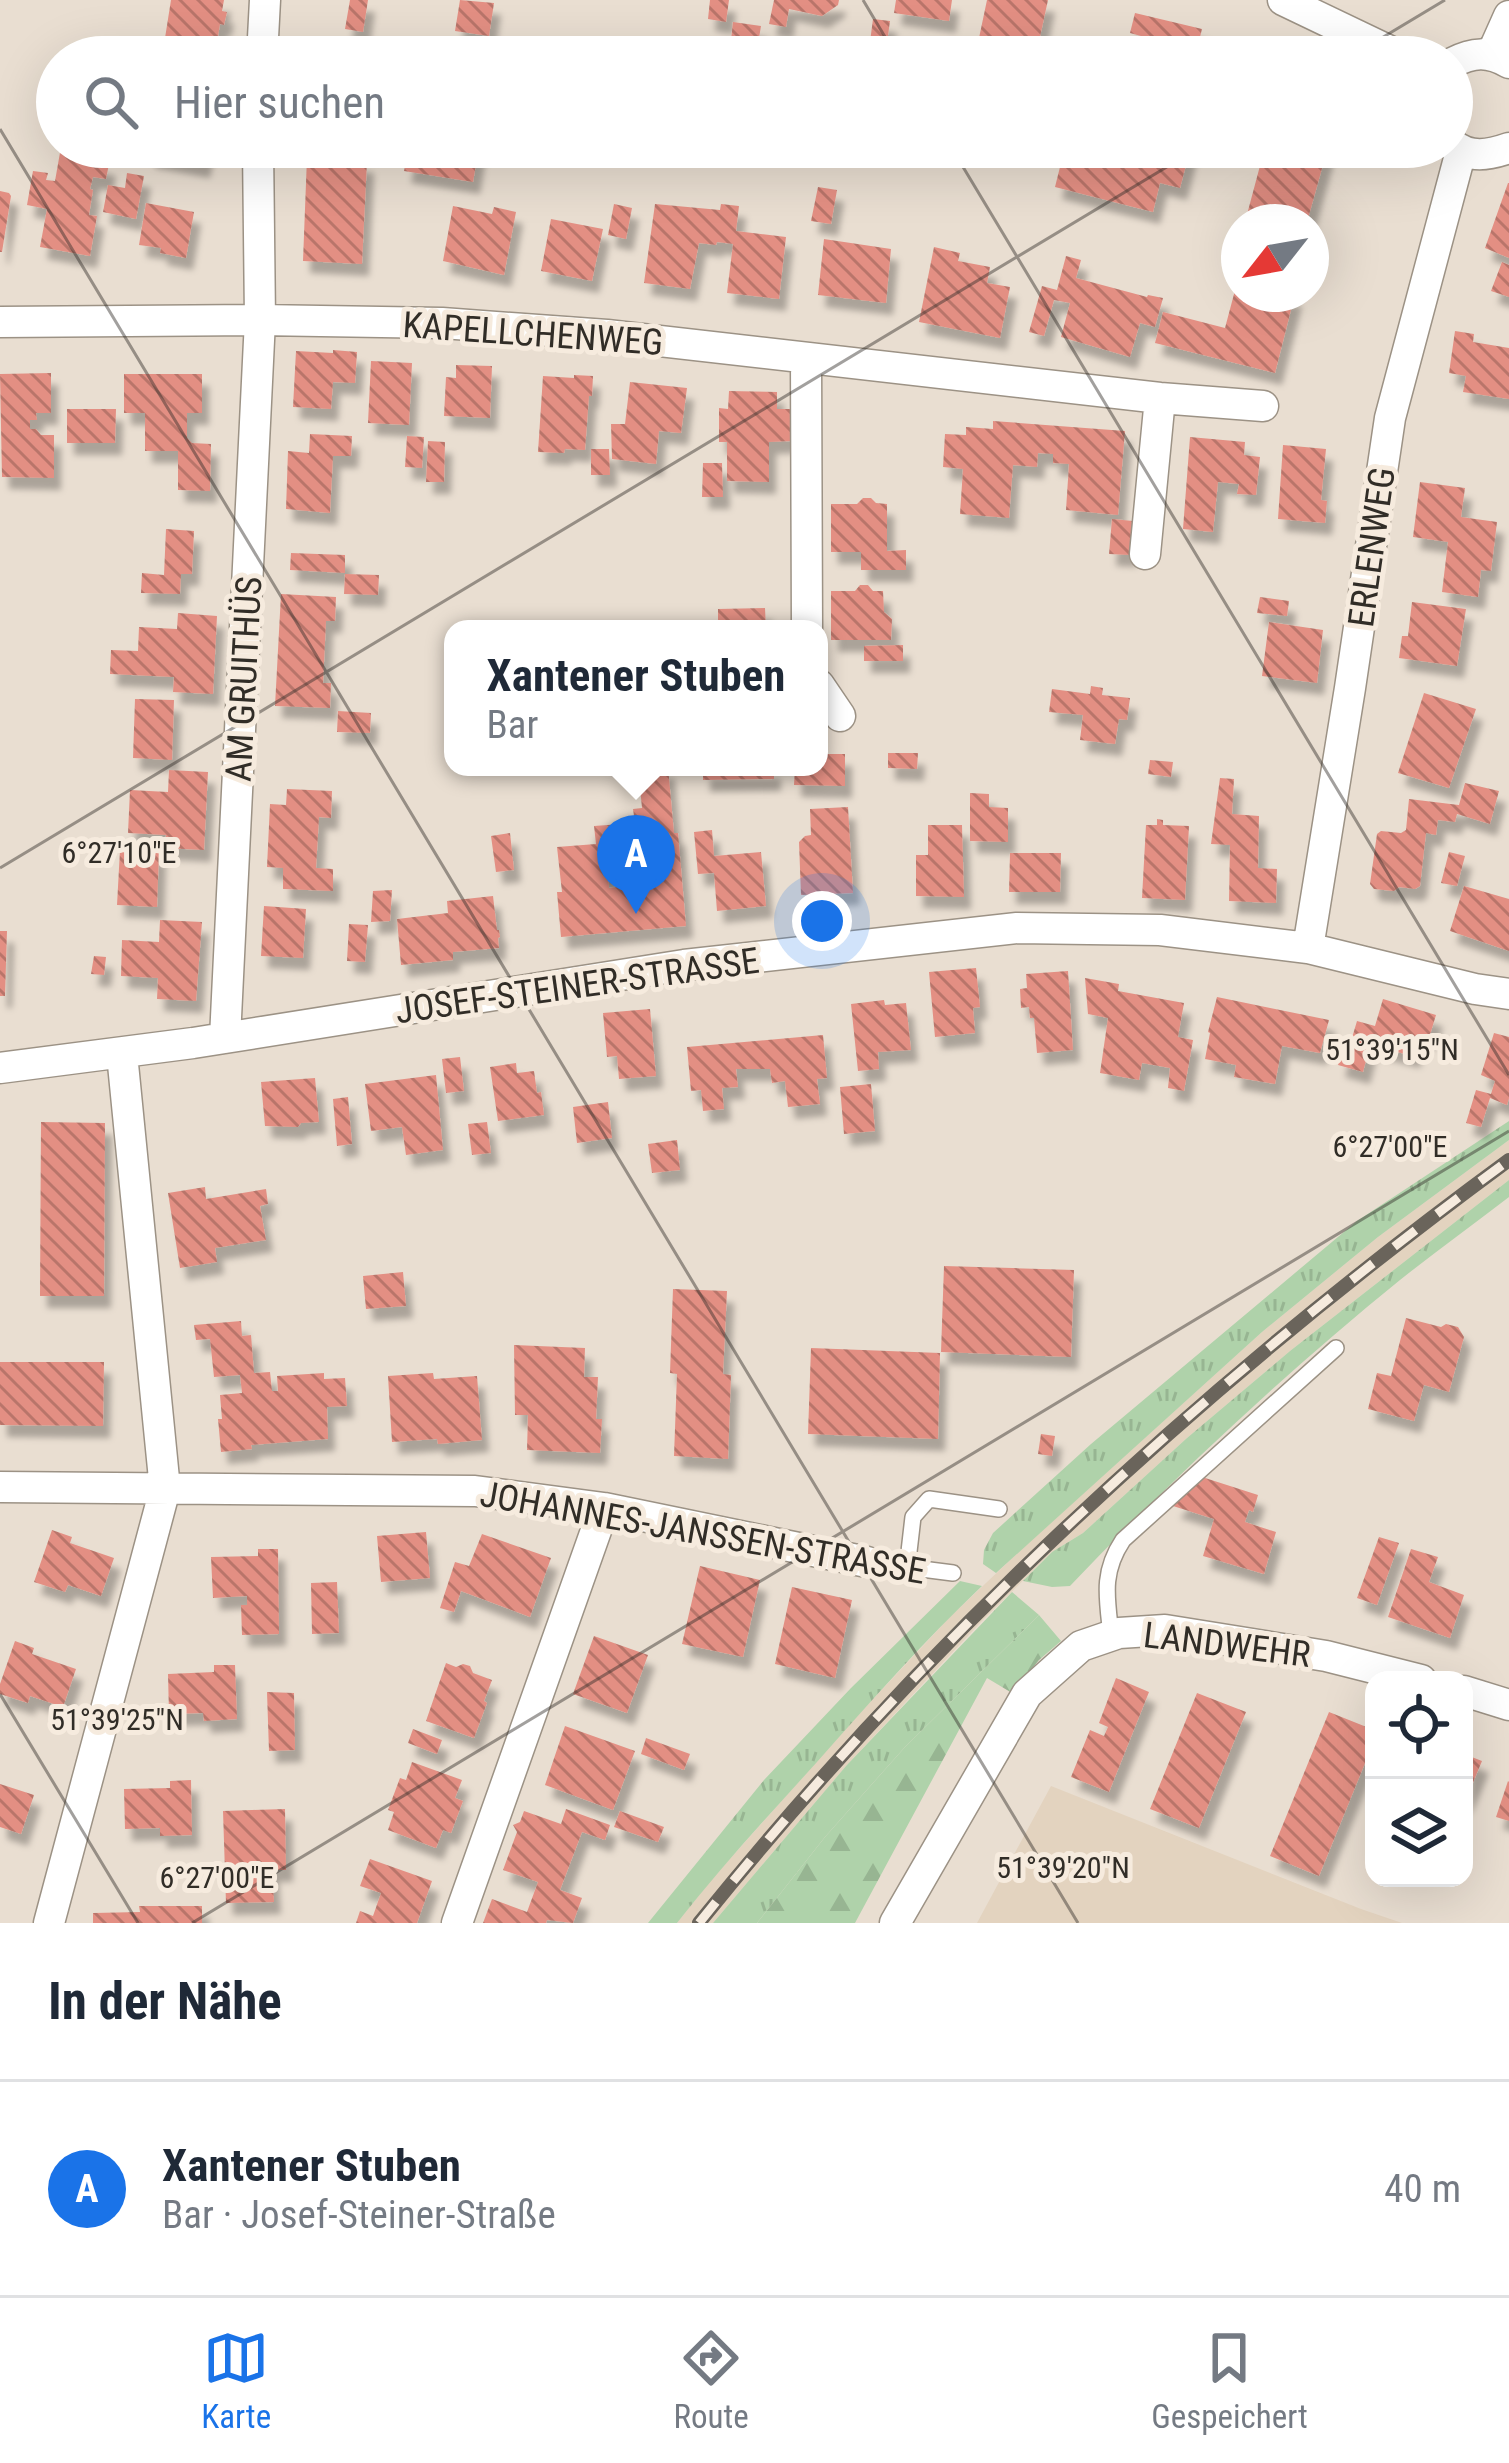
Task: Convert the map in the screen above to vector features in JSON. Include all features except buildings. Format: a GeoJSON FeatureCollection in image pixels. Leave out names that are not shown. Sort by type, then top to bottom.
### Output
{"type":"FeatureCollection","features":[{"type":"Feature","properties":{"kind":"street"},"geometry":{"type":"LineString","coordinates":[[263,36],[265,0]]}},
{"type":"Feature","properties":{"kind":"street"},"geometry":{"type":"LineString","coordinates":[[1283,0],[1358,36]]}},
{"type":"Feature","properties":{"kind":"street"},"geometry":{"type":"LineString","coordinates":[[1501,58],[1509,16]]}},
{"type":"Feature","properties":{"kind":"street"},"geometry":{"type":"LineString","coordinates":[[1473,152],[1486,156],[1509,148]]}},
{"type":"Feature","properties":{"kind":"street"},"geometry":{"type":"LineString","coordinates":[[258,168],[260,320]]}},
{"type":"Feature","properties":{"kind":"street","name":"ERLENWEG"},"geometry":{"type":"LineString","coordinates":[[1308,947],[1390,418],[1451,168]]}},
{"type":"Feature","properties":{"kind":"street","name":"KAPELLCHENWEG"},"geometry":{"type":"LineString","coordinates":[[0,322],[260,320],[466,325],[607,335],[1263,406]]}},
{"type":"Feature","properties":{"kind":"street","name":"AM GRUITHÜS"},"geometry":{"type":"LineString","coordinates":[[225,1039],[260,320]]}},
{"type":"Feature","properties":{"kind":"street"},"geometry":{"type":"LineString","coordinates":[[806,358],[807,620]]}},
{"type":"Feature","properties":{"kind":"street"},"geometry":{"type":"LineString","coordinates":[[1145,554],[1160,398]]}},
{"type":"Feature","properties":{"kind":"street"},"geometry":{"type":"LineString","coordinates":[[828,698],[840,716]]}},
{"type":"Feature","properties":{"kind":"street","name":"JOSEF-STEINER-STRASSE"},"geometry":{"type":"LineString","coordinates":[[0,1068],[225,1039],[684,965],[1017,928],[1160,930],[1308,947],[1509,994]]}},
{"type":"Feature","properties":{"kind":"street"},"geometry":{"type":"LineString","coordinates":[[49,1923],[165,1490],[122,1054]]}},
{"type":"Feature","properties":{"kind":"street","name":"JOHANNES-JANSSEN-STRASSE"},"geometry":{"type":"LineString","coordinates":[[0,1487],[475,1491],[604,1508],[867,1562]]}},
{"type":"Feature","properties":{"kind":"street"},"geometry":{"type":"LineString","coordinates":[[457,1923],[604,1508]]}},
{"type":"Feature","properties":{"kind":"street","name":"LANDWEHR"},"geometry":{"type":"LineString","coordinates":[[895,1923],[1028,1694],[1081,1646],[1111,1635],[1165,1630],[1326,1656],[1385,1671]]}},
{"type":"Feature","properties":{"kind":"street"},"geometry":{"type":"LineString","coordinates":[[1473,1694],[1509,1705]]}},
{"type":"Feature","properties":{"kind":"lane"},"geometry":{"type":"LineString","coordinates":[[1111,1635],[1107,1573],[1123,1540],[1336,1348]]}},
{"type":"Feature","properties":{"kind":"lane"},"geometry":{"type":"LineString","coordinates":[[907,1569],[913,1517],[929,1499],[999,1509]]}},
{"type":"Feature","properties":{"kind":"lane","name":"JOHANNES-JANSSEN-STRASSE"},"geometry":{"type":"LineString","coordinates":[[867,1562],[953,1573]]}},
{"type":"Feature","properties":{"kind":"shaded area"},"geometry":{"type":"Polygon","coordinates":[[[1509,1140],[1509,1180],[1290,1351],[1083,1533],[1052,1552],[846,1766],[713,1923],[677,1923],[860,1713],[1023,1548],[1262,1332],[1378,1237],[1509,1140]]]}},
{"type":"Feature","properties":{"kind":"shaded area"},"geometry":{"type":"Polygon","coordinates":[[[1051,1786],[1361,1909],[1402,1923],[977,1923],[1051,1786]]]}},
{"type":"Feature","properties":{"kind":"green space"},"geometry":{"type":"Polygon","coordinates":[[[1509,1121],[1509,1140],[1378,1237],[1262,1332],[996,1573],[983,1564],[993,1533],[1091,1444],[1357,1221],[1509,1121]]]}},
{"type":"Feature","properties":{"kind":"green space"},"geometry":{"type":"Polygon","coordinates":[[[1509,1180],[1509,1197],[1400,1280],[1272,1390],[1070,1586],[1023,1581],[1290,1351],[1509,1180]]]}},
{"type":"Feature","properties":{"kind":"green space"},"geometry":{"type":"Polygon","coordinates":[[[960,1581],[982,1586],[877,1694],[677,1923],[648,1923],[764,1780],[960,1581]]]}},
{"type":"Feature","properties":{"kind":"green space"},"geometry":{"type":"Polygon","coordinates":[[[1012,1592],[1039,1615],[905,1747],[757,1923],[713,1923],[846,1766],[1012,1592]]]}},
{"type":"Feature","properties":{"kind":"green space"},"geometry":{"type":"Polygon","coordinates":[[[1039,1615],[1061,1641],[1012,1693],[987,1678],[855,1923],[757,1923],[905,1747],[1039,1615]]]}},
{"type":"Feature","properties":{"kind":"railway"},"geometry":{"type":"LineString","coordinates":[[699,1923],[882,1712],[1079,1515],[1289,1331],[1509,1160]]}},
{"type":"Feature","properties":{"kind":"place","name":"Xantener Stuben"},"geometry":{"type":"Point","coordinates":[636,914]}}]}
